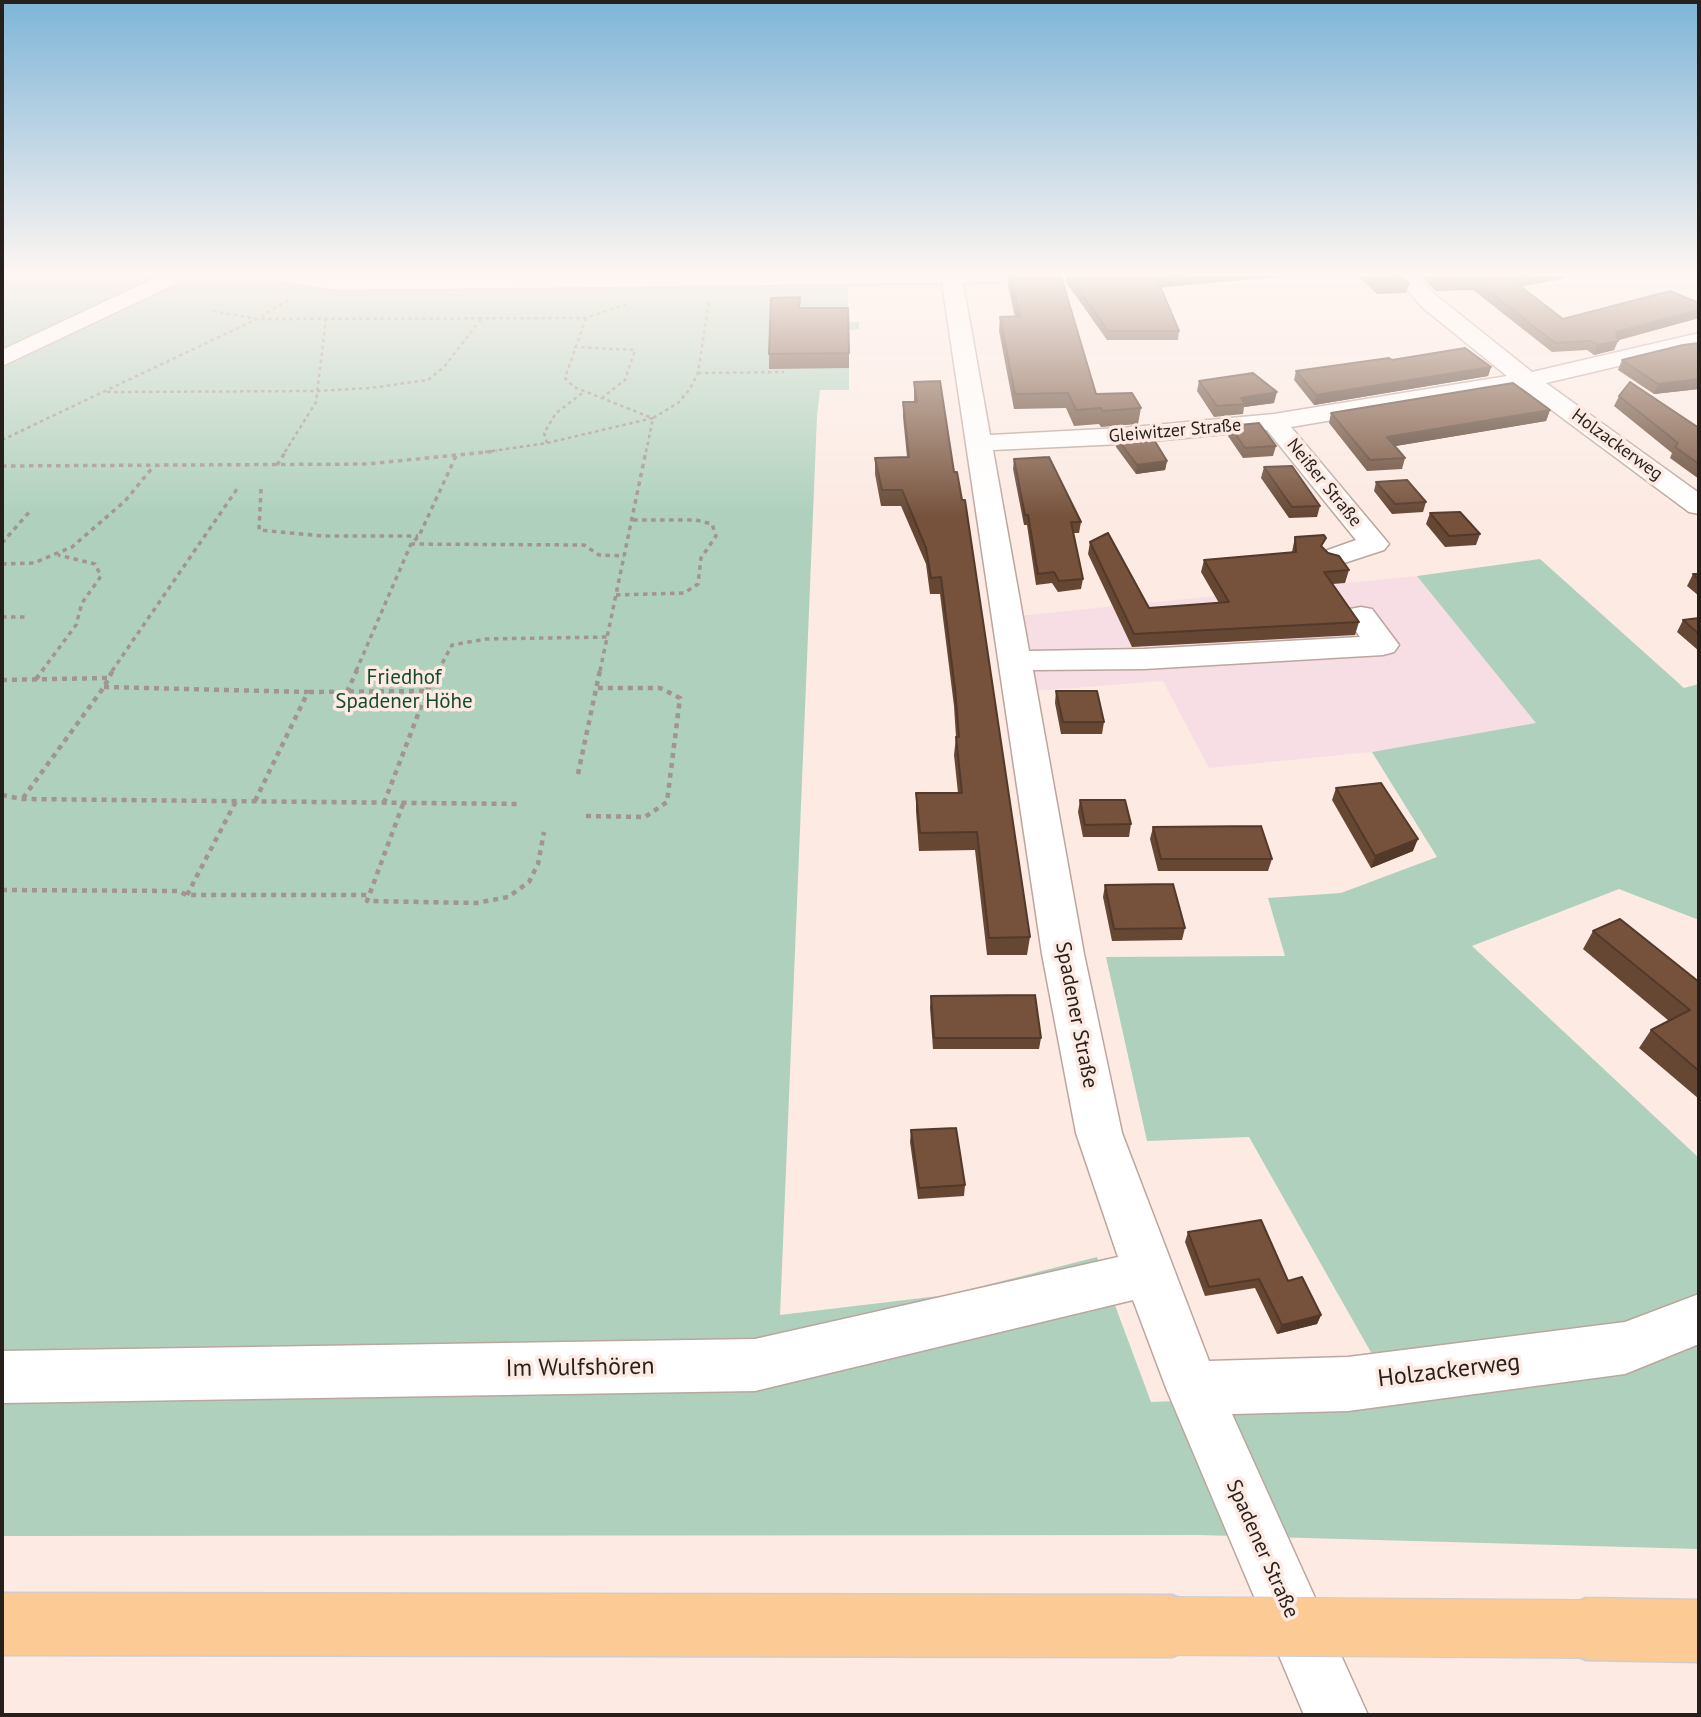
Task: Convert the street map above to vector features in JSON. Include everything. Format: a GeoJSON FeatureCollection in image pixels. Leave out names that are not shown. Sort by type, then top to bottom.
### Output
{"type":"FeatureCollection","features":[{"type":"Feature","properties":{"kind":"highway"},"geometry":{"type":"LineString","coordinates":[[2,1624],[1172,1626],[1699,1631]]}},
{"type":"Feature","properties":{"kind":"street","name":"Spadener Straße"},"geometry":{"type":"LineString","coordinates":[[964,356],[1063,954],[1099,1133],[1193,1388],[1336,1715]]}},
{"type":"Feature","properties":{"kind":"street","name":"Holzackerweg"},"geometry":{"type":"LineString","coordinates":[[1497,356],[1699,506]]}},
{"type":"Feature","properties":{"kind":"street","name":"Gleiwitzer Straße"},"geometry":{"type":"LineString","coordinates":[[979,443],[1122,436],[1274,422],[1527,380],[1630,356]]}},
{"type":"Feature","properties":{"kind":"street","name":"Neißer Straße"},"geometry":{"type":"LineString","coordinates":[[1274,422],[1374,544],[1335,557]]}},
{"type":"Feature","properties":{"kind":"street"},"geometry":{"type":"LineString","coordinates":[[1015,662],[1087,658],[1144,659],[1383,645],[1361,616]]}},
{"type":"Feature","properties":{"kind":"street","name":"Im Wulfshören"},"geometry":{"type":"LineString","coordinates":[[2,1377],[755,1365],[1149,1273]]}},
{"type":"Feature","properties":{"kind":"street","name":"Holzackerweg"},"geometry":{"type":"LineString","coordinates":[[1193,1388],[1348,1384],[1625,1348],[1699,1319]]}},
{"type":"Feature","properties":{"kind":"path"},"geometry":{"type":"LineString","coordinates":[[2,440],[181,356]]}},
{"type":"Feature","properties":{"kind":"path"},"geometry":{"type":"LineString","coordinates":[[276,466],[316,402],[321,356]]}},
{"type":"Feature","properties":{"kind":"path"},"geometry":{"type":"LineString","coordinates":[[107,392],[316,391],[370,388],[428,380],[452,356]]}},
{"type":"Feature","properties":{"kind":"path"},"geometry":{"type":"LineString","coordinates":[[571,356],[565,378],[574,387],[653,418]]}},
{"type":"Feature","properties":{"kind":"path"},"geometry":{"type":"LineString","coordinates":[[603,397],[625,380],[633,356]]}},
{"type":"Feature","properties":{"kind":"path"},"geometry":{"type":"LineString","coordinates":[[2,466],[367,464],[456,456],[547,443],[653,418],[678,403],[690,389],[698,373],[701,356]]}},
{"type":"Feature","properties":{"kind":"path"},"geometry":{"type":"LineString","coordinates":[[698,373],[784,372]]}},
{"type":"Feature","properties":{"kind":"path"},"geometry":{"type":"LineString","coordinates":[[547,443],[544,433],[556,413],[585,391]]}},
{"type":"Feature","properties":{"kind":"path"},"geometry":{"type":"LineString","coordinates":[[578,774],[653,418]]}},
{"type":"Feature","properties":{"kind":"path"},"geometry":{"type":"LineString","coordinates":[[346,692],[411,544],[419,536],[456,456]]}},
{"type":"Feature","properties":{"kind":"path"},"geometry":{"type":"LineString","coordinates":[[2,564],[34,563],[72,547],[125,501],[153,467]]}},
{"type":"Feature","properties":{"kind":"path"},"geometry":{"type":"LineString","coordinates":[[22,799],[104,687],[107,678],[237,489]]}},
{"type":"Feature","properties":{"kind":"path"},"geometry":{"type":"LineString","coordinates":[[261,489],[259,530],[323,536],[419,536]]}},
{"type":"Feature","properties":{"kind":"path"},"geometry":{"type":"LineString","coordinates":[[2,543],[31,510]]}},
{"type":"Feature","properties":{"kind":"path"},"geometry":{"type":"LineString","coordinates":[[616,596],[684,593],[698,584],[701,558],[716,536],[712,524],[696,520],[632,520]]}},
{"type":"Feature","properties":{"kind":"path"},"geometry":{"type":"LineString","coordinates":[[411,544],[584,545],[599,555],[624,556]]}},
{"type":"Feature","properties":{"kind":"path"},"geometry":{"type":"LineString","coordinates":[[36,679],[76,625],[82,603],[101,576],[95,564],[57,555]]}},
{"type":"Feature","properties":{"kind":"path"},"geometry":{"type":"LineString","coordinates":[[2,617],[28,617]]}},
{"type":"Feature","properties":{"kind":"path"},"geometry":{"type":"LineString","coordinates":[[384,803],[427,691],[452,645],[486,639],[607,637]]}},
{"type":"Feature","properties":{"kind":"path"},"geometry":{"type":"LineString","coordinates":[[2,680],[107,678]]}},
{"type":"Feature","properties":{"kind":"path"},"geometry":{"type":"LineString","coordinates":[[104,687],[308,692],[427,691]]}},
{"type":"Feature","properties":{"kind":"path"},"geometry":{"type":"LineString","coordinates":[[586,816],[645,817],[667,802],[680,698],[660,688],[597,688]]}},
{"type":"Feature","properties":{"kind":"path"},"geometry":{"type":"LineString","coordinates":[[256,801],[308,692]]}},
{"type":"Feature","properties":{"kind":"path"},"geometry":{"type":"LineString","coordinates":[[2,795],[22,799],[521,804]]}},
{"type":"Feature","properties":{"kind":"path"},"geometry":{"type":"LineString","coordinates":[[187,895],[236,801]]}},
{"type":"Feature","properties":{"kind":"path"},"geometry":{"type":"LineString","coordinates":[[404,803],[367,901],[476,902],[508,897],[529,882],[538,864],[544,832]]}},
{"type":"Feature","properties":{"kind":"path"},"geometry":{"type":"LineString","coordinates":[[2,890],[178,891],[187,895],[369,895]]}},
{"type":"Feature","properties":{"kind":"shaded area"},"geometry":{"type":"Polygon","coordinates":[[[1417,576],[1537,723],[1372,752],[1209,768],[1163,681],[1034,691],[1018,616],[1417,576]]]}},
{"type":"Feature","properties":{"kind":"green space","name":"Friedhof Spadener Höhe"},"geometry":{"type":"Polygon","coordinates":[[[17,356],[849,356],[849,390],[820,390],[817,416],[780,1315],[947,1295],[1097,1257],[1151,1402],[1394,1393],[1249,1137],[1147,1141],[1106,957],[1285,956],[1268,898],[1341,893],[1437,857],[1372,752],[1536,723],[1417,576],[1540,559],[1684,688],[1699,684],[1699,920],[1619,889],[1472,946],[1699,1158],[1699,1549],[1199,1535],[2,1536],[2,363],[17,356]]]}},
{"type":"Feature","properties":{"kind":"building"},"geometry":{"type":"Polygon","coordinates":[[[1008,356],[1085,356],[1096,394],[1132,393],[1141,408],[1076,410],[1068,393],[1015,394],[1008,356]]]}},
{"type":"Feature","properties":{"kind":"building"},"geometry":{"type":"Polygon","coordinates":[[[1416,356],[1476,356],[1491,367],[1316,395],[1296,371],[1389,358],[1392,360],[1416,356]]]}},
{"type":"Feature","properties":{"kind":"building"},"geometry":{"type":"Polygon","coordinates":[[[1638,356],[1699,356],[1699,379],[1658,384],[1622,360],[1638,356]]]}},
{"type":"Feature","properties":{"kind":"building"},"geometry":{"type":"Polygon","coordinates":[[[1253,373],[1277,392],[1241,398],[1245,404],[1217,406],[1199,381],[1253,373]]]}},
{"type":"Feature","properties":{"kind":"building"},"geometry":{"type":"Polygon","coordinates":[[[940,381],[954,472],[957,472],[962,500],[965,500],[1030,937],[989,938],[977,832],[920,833],[916,793],[962,793],[956,737],[959,737],[955,689],[941,577],[931,578],[926,548],[902,490],[882,490],[875,458],[909,457],[903,402],[917,402],[914,382],[940,381]]]}},
{"type":"Feature","properties":{"kind":"building"},"geometry":{"type":"Polygon","coordinates":[[[1630,382],[1699,428],[1699,464],[1675,447],[1678,443],[1619,396],[1630,382]]]}},
{"type":"Feature","properties":{"kind":"building"},"geometry":{"type":"Polygon","coordinates":[[[1513,383],[1550,410],[1387,437],[1405,458],[1370,460],[1331,413],[1513,383]]]}},
{"type":"Feature","properties":{"kind":"building"},"geometry":{"type":"Polygon","coordinates":[[[1259,423],[1276,446],[1245,448],[1230,426],[1259,423]]]}},
{"type":"Feature","properties":{"kind":"building"},"geometry":{"type":"Polygon","coordinates":[[[1151,435],[1167,461],[1137,465],[1117,438],[1151,435]]]}},
{"type":"Feature","properties":{"kind":"building"},"geometry":{"type":"Polygon","coordinates":[[[1049,457],[1081,522],[1071,522],[1083,579],[1059,581],[1054,572],[1038,574],[1028,515],[1025,515],[1014,459],[1049,457]]]}},
{"type":"Feature","properties":{"kind":"building"},"geometry":{"type":"Polygon","coordinates":[[[1292,466],[1320,506],[1292,507],[1264,467],[1292,466]]]}},
{"type":"Feature","properties":{"kind":"building"},"geometry":{"type":"Polygon","coordinates":[[[1407,480],[1426,502],[1395,504],[1376,482],[1407,480]]]}},
{"type":"Feature","properties":{"kind":"building"},"geometry":{"type":"Polygon","coordinates":[[[1460,512],[1480,534],[1449,536],[1430,513],[1460,512]]]}},
{"type":"Feature","properties":{"kind":"building"},"geometry":{"type":"Polygon","coordinates":[[[1108,533],[1149,608],[1229,602],[1204,560],[1296,552],[1295,537],[1324,535],[1326,538],[1321,546],[1328,553],[1339,556],[1349,570],[1324,572],[1359,622],[1134,634],[1090,542],[1108,533]]]}},
{"type":"Feature","properties":{"kind":"building"},"geometry":{"type":"Polygon","coordinates":[[[1699,618],[1699,634],[1683,620],[1699,618]]]}},
{"type":"Feature","properties":{"kind":"building"},"geometry":{"type":"Polygon","coordinates":[[[1056,691],[1097,691],[1104,722],[1063,722],[1056,691]]]}},
{"type":"Feature","properties":{"kind":"building"},"geometry":{"type":"Polygon","coordinates":[[[1381,783],[1418,839],[1375,856],[1336,788],[1381,783]]]}},
{"type":"Feature","properties":{"kind":"building"},"geometry":{"type":"Polygon","coordinates":[[[1080,800],[1125,800],[1131,824],[1085,825],[1080,800]]]}},
{"type":"Feature","properties":{"kind":"building"},"geometry":{"type":"Polygon","coordinates":[[[1261,826],[1272,859],[1161,859],[1153,827],[1261,826]]]}},
{"type":"Feature","properties":{"kind":"building"},"geometry":{"type":"Polygon","coordinates":[[[1173,884],[1185,928],[1114,929],[1105,885],[1173,884]]]}},
{"type":"Feature","properties":{"kind":"building"},"geometry":{"type":"Polygon","coordinates":[[[1620,919],[1699,982],[1699,1071],[1651,1030],[1690,1010],[1593,931],[1620,919]]]}},
{"type":"Feature","properties":{"kind":"building"},"geometry":{"type":"Polygon","coordinates":[[[1035,995],[1041,1038],[934,1038],[931,996],[1035,995]]]}},
{"type":"Feature","properties":{"kind":"building"},"geometry":{"type":"Polygon","coordinates":[[[956,1128],[965,1185],[919,1188],[911,1130],[956,1128]]]}},
{"type":"Feature","properties":{"kind":"building"},"geometry":{"type":"Polygon","coordinates":[[[1261,1220],[1288,1281],[1302,1277],[1321,1315],[1282,1325],[1259,1279],[1209,1287],[1188,1232],[1261,1220]]]}}]}
